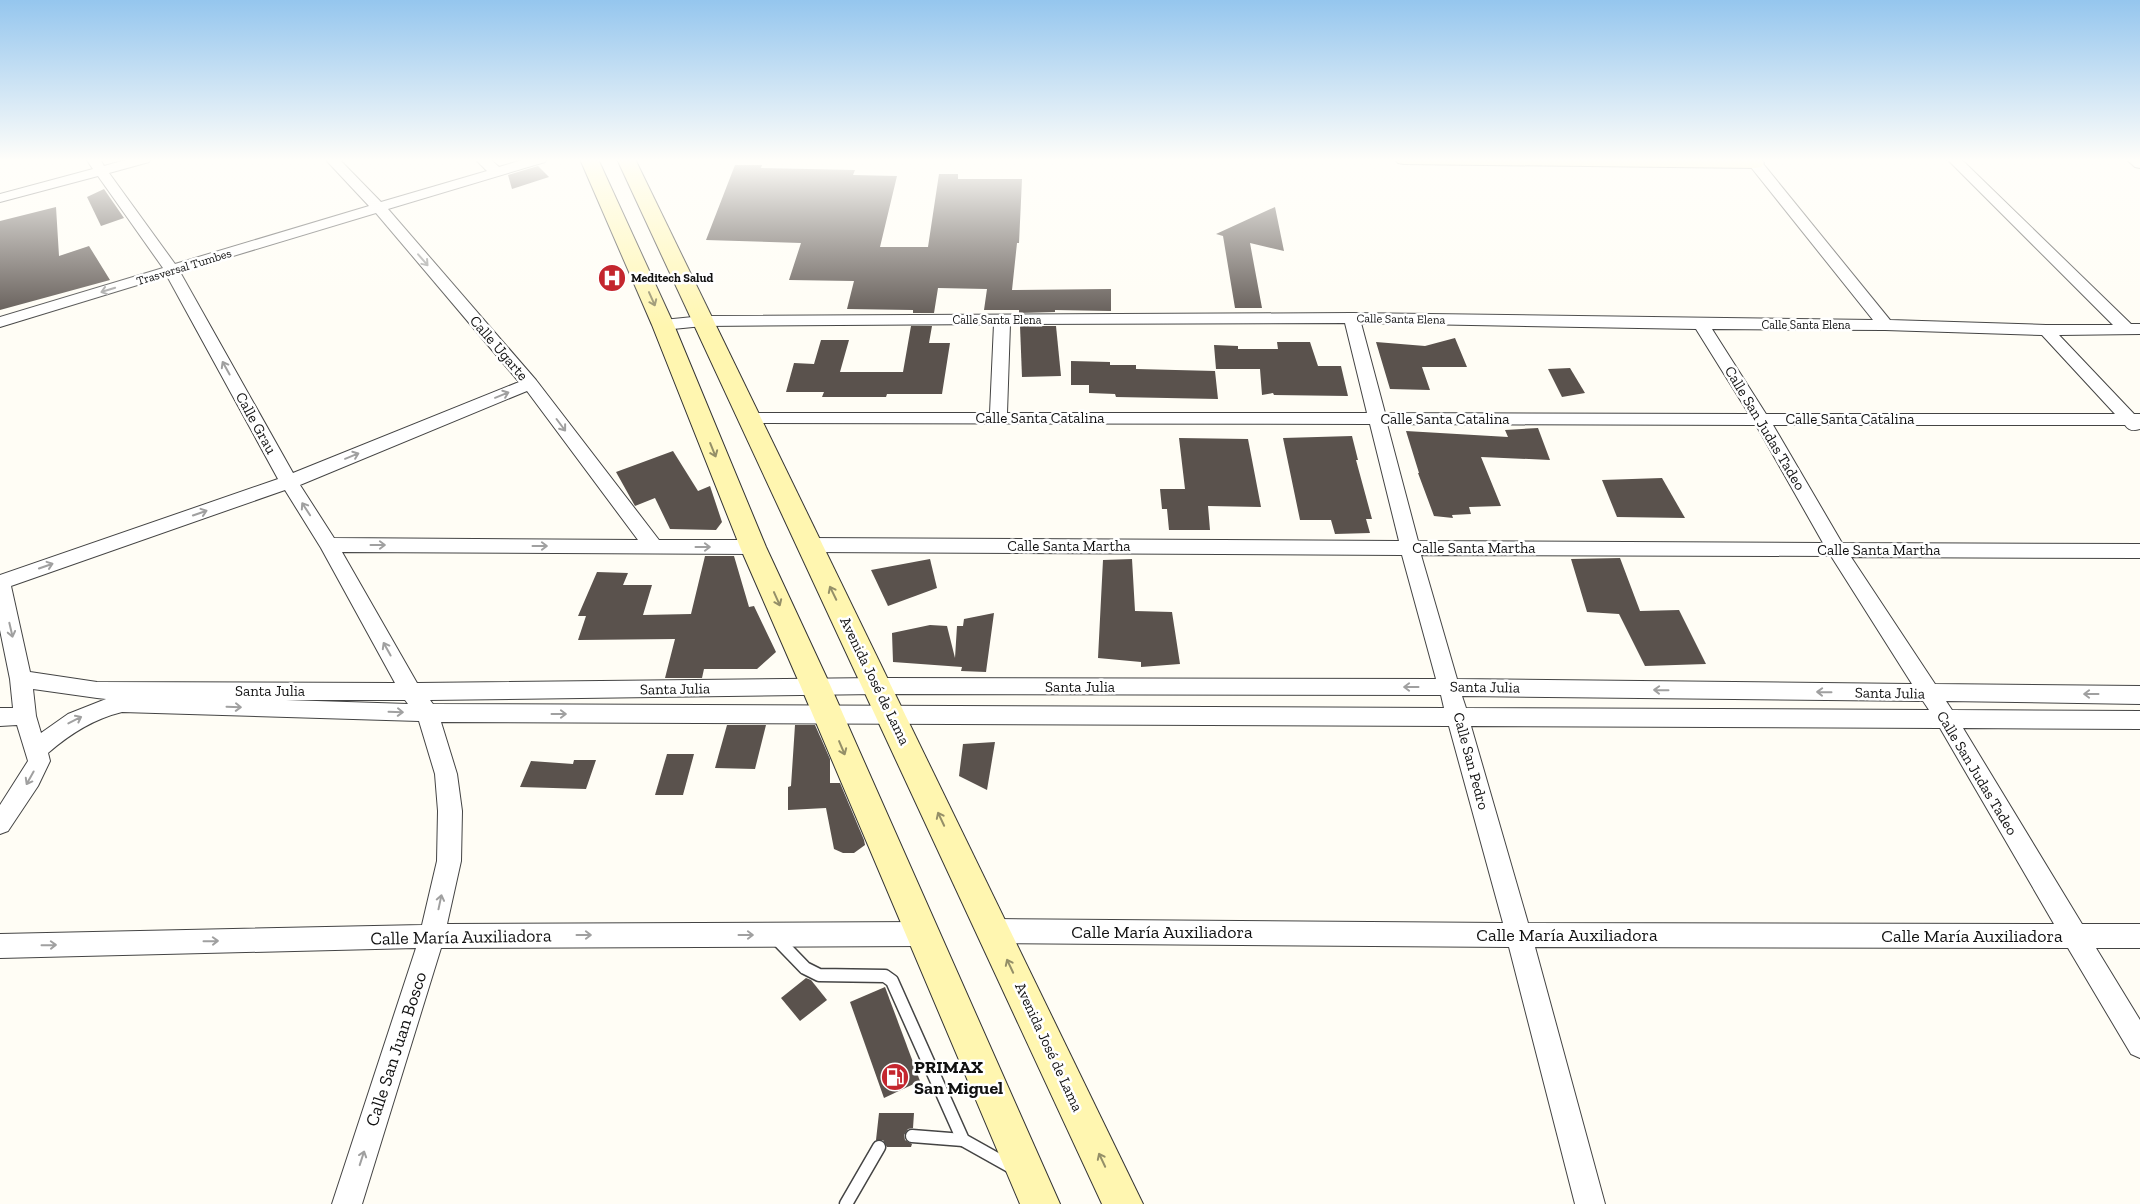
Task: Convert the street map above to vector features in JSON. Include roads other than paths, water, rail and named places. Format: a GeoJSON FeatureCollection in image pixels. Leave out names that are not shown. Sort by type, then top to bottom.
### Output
{"type":"FeatureCollection","features":[{"type":"Feature","properties":{"kind":"main road"},"geometry":{"type":"LineString","coordinates":[[614,215],[663,325],[753,547],[816,687],[1040,1204]]}},
{"type":"Feature","properties":{"kind":"main road","name":"Avenida José de Lama"},"geometry":{"type":"LineString","coordinates":[[653,215],[1123,1204]]}},
{"type":"Feature","properties":{"kind":"street","name":"Calle Grau"},"geometry":{"type":"LineString","coordinates":[[132,215],[172,271],[289,482],[329,545],[411,692]]}},
{"type":"Feature","properties":{"kind":"street","name":"Trasversal Tumbes"},"geometry":{"type":"LineString","coordinates":[[0,322],[355,215]]}},
{"type":"Feature","properties":{"kind":"street","name":"Calle Ugarte"},"geometry":{"type":"LineString","coordinates":[[385,215],[530,384],[653,546]]}},
{"type":"Feature","properties":{"kind":"street"},"geometry":{"type":"LineString","coordinates":[[1797,215],[1885,325]]}},
{"type":"Feature","properties":{"kind":"street"},"geometry":{"type":"LineString","coordinates":[[2013,215],[2133,329]]}},
{"type":"Feature","properties":{"kind":"street","name":"Calle Santa Elena"},"geometry":{"type":"LineString","coordinates":[[663,325],[703,321],[1352,318],[1885,325],[2046,330],[2133,329]]}},
{"type":"Feature","properties":{"kind":"street","name":"Calle San Pedro"},"geometry":{"type":"LineString","coordinates":[[1352,318],[1410,548],[1519,935],[1590,1204]]}},
{"type":"Feature","properties":{"kind":"street"},"geometry":{"type":"LineString","coordinates":[[998,418],[1002,321]]}},
{"type":"Feature","properties":{"kind":"street","name":"Calle San Judas Tadeo"},"geometry":{"type":"LineString","coordinates":[[1701,324],[1762,419],[1838,550],[1945,718],[2140,1045]]}},
{"type":"Feature","properties":{"kind":"street"},"geometry":{"type":"LineString","coordinates":[[2046,330],[2136,424]]}},
{"type":"Feature","properties":{"kind":"street"},"geometry":{"type":"LineString","coordinates":[[0,824],[30,779],[38,761],[25,716],[22,679],[0,583],[289,482],[530,384]]}},
{"type":"Feature","properties":{"kind":"street","name":"Calle Santa Catalina"},"geometry":{"type":"LineString","coordinates":[[749,418],[1762,419],[2136,424]]}},
{"type":"Feature","properties":{"kind":"street"},"geometry":{"type":"LineString","coordinates":[[329,545],[753,547]]}},
{"type":"Feature","properties":{"kind":"street","name":"Calle Santa Martha"},"geometry":{"type":"LineString","coordinates":[[809,545],[2140,551]]}},
{"type":"Feature","properties":{"kind":"street","name":"Santa Julia"},"geometry":{"type":"LineString","coordinates":[[22,679],[97,690],[411,692],[878,686],[1450,687],[2140,695]]}},
{"type":"Feature","properties":{"kind":"street","name":"Calle San Juan Bosco"},"geometry":{"type":"LineString","coordinates":[[347,1204],[432,936],[449,861],[450,811],[446,774],[427,713],[411,692]]}},
{"type":"Feature","properties":{"kind":"street","name":"Santa Julia"},"geometry":{"type":"LineString","coordinates":[[36,750],[65,725],[97,709],[122,703],[427,713],[2140,720]]}},
{"type":"Feature","properties":{"kind":"street"},"geometry":{"type":"LineString","coordinates":[[0,717],[25,716]]}},
{"type":"Feature","properties":{"kind":"street","name":"Calle María Auxiliadora"},"geometry":{"type":"LineString","coordinates":[[994,931],[1519,935],[2140,936]]}},
{"type":"Feature","properties":{"kind":"street","name":"Calle María Auxiliadora"},"geometry":{"type":"LineString","coordinates":[[0,946],[432,936],[923,934]]}},
{"type":"Feature","properties":{"kind":"lane"},"geometry":{"type":"LineString","coordinates":[[772,935],[811,972],[820,976],[885,976],[892,981],[963,1140]]}},
{"type":"Feature","properties":{"kind":"lane"},"geometry":{"type":"LineString","coordinates":[[912,1136],[963,1140],[1027,1176]]}},
{"type":"Feature","properties":{"kind":"lane"},"geometry":{"type":"LineString","coordinates":[[846,1204],[879,1148]]}},
{"type":"Feature","properties":{"kind":"place","name":"Meditech Salud"},"geometry":{"type":"Point","coordinates":[612,278]}},
{"type":"Feature","properties":{"kind":"place","name":"PRIMAX San Miguel"},"geometry":{"type":"Point","coordinates":[895,1077]}}]}
